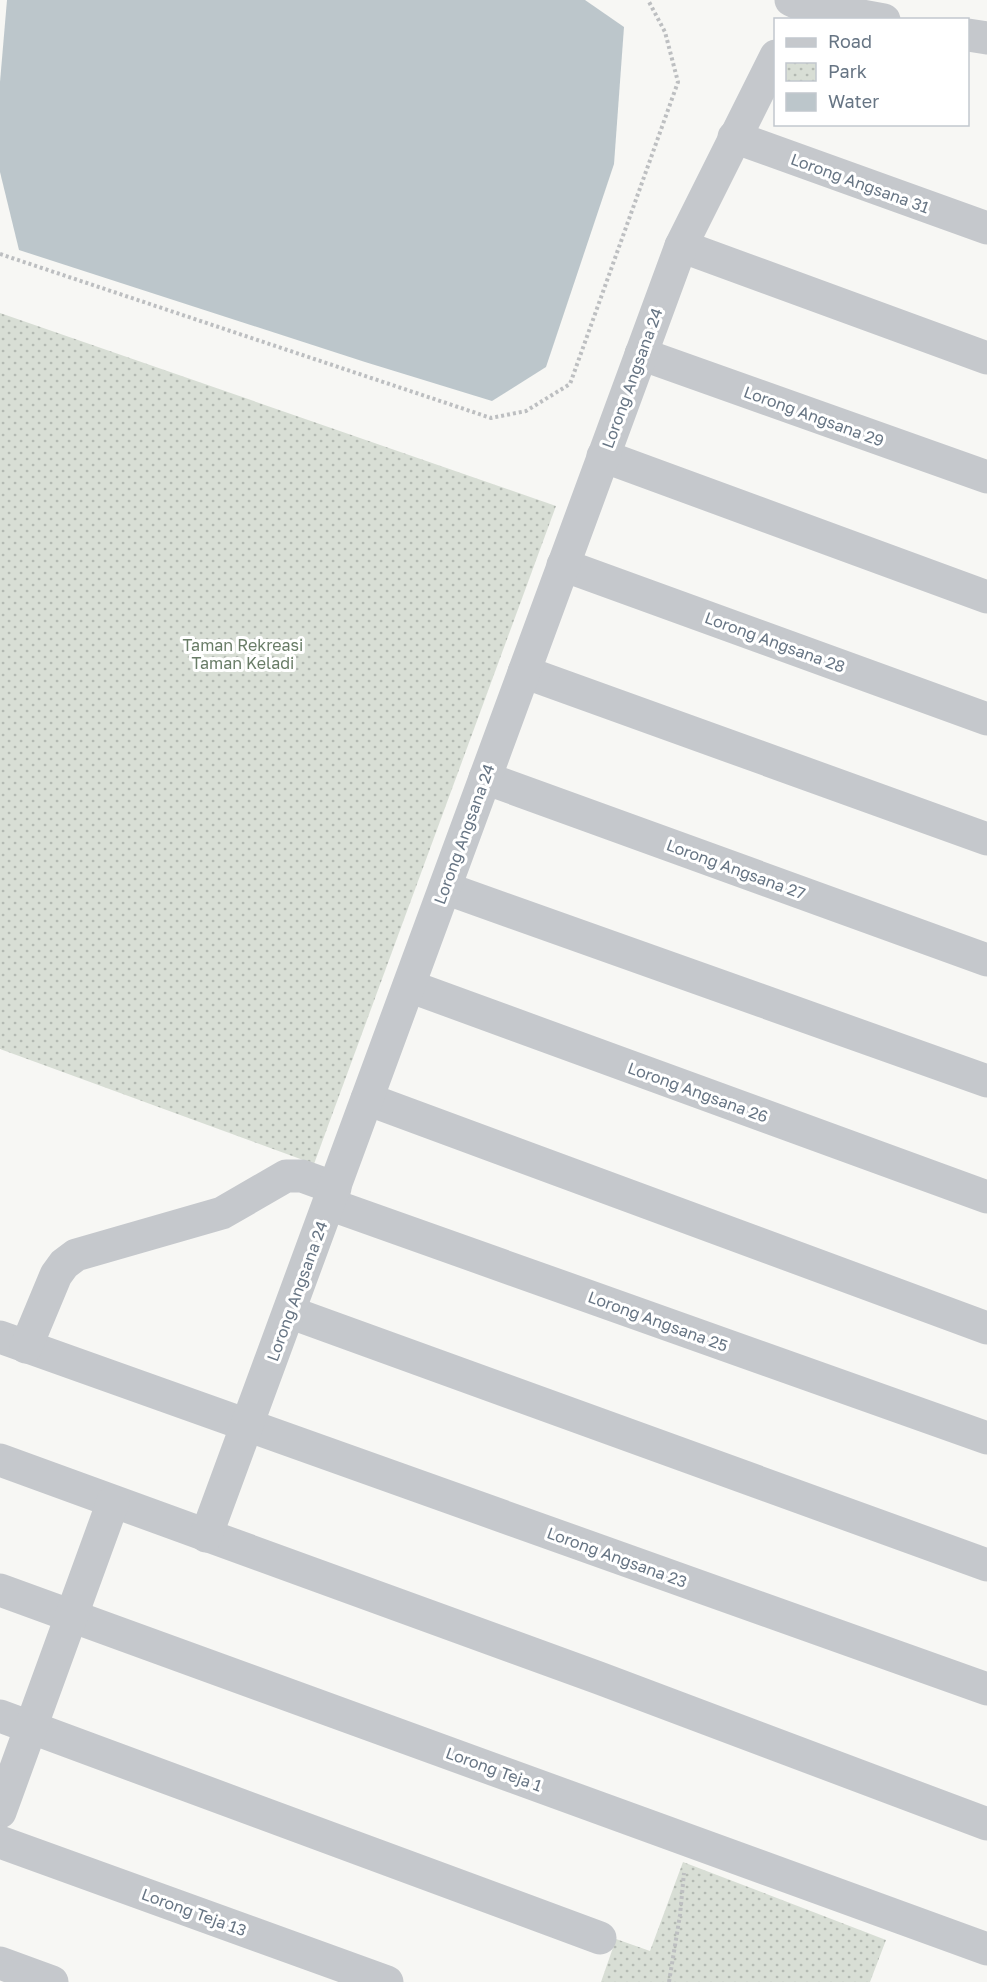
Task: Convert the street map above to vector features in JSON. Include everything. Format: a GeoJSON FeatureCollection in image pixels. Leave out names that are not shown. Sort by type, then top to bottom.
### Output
{"type":"FeatureCollection","features":[{"type":"Feature","properties":{"kind":"street"},"geometry":{"type":"LineString","coordinates":[[798,6],[872,18]]}},
{"type":"Feature","properties":{"kind":"street"},"geometry":{"type":"LineString","coordinates":[[969,34],[987,38]]}},
{"type":"Feature","properties":{"kind":"street","name":"Lorong Angsana 24"},"geometry":{"type":"LineString","coordinates":[[206,1536],[681,246],[774,60]]}},
{"type":"Feature","properties":{"kind":"street","name":"Lorong Angsana 31"},"geometry":{"type":"LineString","coordinates":[[734,137],[987,228]]}},
{"type":"Feature","properties":{"kind":"street"},"geometry":{"type":"LineString","coordinates":[[681,246],[987,358]]}},
{"type":"Feature","properties":{"kind":"street","name":"Lorong Angsana 29"},"geometry":{"type":"LineString","coordinates":[[641,354],[987,477]]}},
{"type":"Feature","properties":{"kind":"street"},"geometry":{"type":"LineString","coordinates":[[603,456],[987,597]]}},
{"type":"Feature","properties":{"kind":"street","name":"Lorong Angsana 28"},"geometry":{"type":"LineString","coordinates":[[563,565],[987,719]]}},
{"type":"Feature","properties":{"kind":"street"},"geometry":{"type":"LineString","coordinates":[[524,672],[987,839]]}},
{"type":"Feature","properties":{"kind":"street","name":"Lorong Angsana 27"},"geometry":{"type":"LineString","coordinates":[[485,778],[987,960]]}},
{"type":"Feature","properties":{"kind":"street"},"geometry":{"type":"LineString","coordinates":[[445,888],[987,1081]]}},
{"type":"Feature","properties":{"kind":"street","name":"Lorong Angsana 26"},"geometry":{"type":"LineString","coordinates":[[409,986],[987,1197]]}},
{"type":"Feature","properties":{"kind":"street"},"geometry":{"type":"LineString","coordinates":[[367,1100],[987,1328]]}},
{"type":"Feature","properties":{"kind":"street","name":"Lorong Angsana 25"},"geometry":{"type":"LineString","coordinates":[[13,1342],[64,1263],[76,1255],[222,1213],[286,1176],[302,1176],[332,1196],[987,1438]]}},
{"type":"Feature","properties":{"kind":"street"},"geometry":{"type":"LineString","coordinates":[[289,1312],[987,1565]]}},
{"type":"Feature","properties":{"kind":"street","name":"Lorong Angsana 23"},"geometry":{"type":"LineString","coordinates":[[13,1342],[987,1689]]}},
{"type":"Feature","properties":{"kind":"street"},"geometry":{"type":"LineString","coordinates":[[0,1460],[600,1678],[987,1824]]}},
{"type":"Feature","properties":{"kind":"street"},"geometry":{"type":"LineString","coordinates":[[0,1812],[113,1502]]}},
{"type":"Feature","properties":{"kind":"street","name":"Lorong Teja 1"},"geometry":{"type":"LineString","coordinates":[[0,1590],[987,1949]]}},
{"type":"Feature","properties":{"kind":"street"},"geometry":{"type":"LineString","coordinates":[[0,1716],[600,1938]]}},
{"type":"Feature","properties":{"kind":"street","name":"Lorong Teja 13"},"geometry":{"type":"LineString","coordinates":[[0,1842],[387,1982]]}},
{"type":"Feature","properties":{"kind":"street"},"geometry":{"type":"LineString","coordinates":[[0,1963],[52,1982]]}},
{"type":"Feature","properties":{"kind":"path"},"geometry":{"type":"LineString","coordinates":[[0,254],[491,418],[526,411],[570,384],[678,81],[665,32],[648,0]]}},
{"type":"Feature","properties":{"kind":"path"},"geometry":{"type":"LineString","coordinates":[[669,1982],[680,1915],[686,1839]]}},
{"type":"Feature","properties":{"kind":"green space","name":"Taman Rekreasi Taman Keladi"},"geometry":{"type":"Polygon","coordinates":[[[0,313],[556,506],[314,1164],[0,1049],[0,313]]]}},
{"type":"Feature","properties":{"kind":"green space"},"geometry":{"type":"Polygon","coordinates":[[[683,1862],[886,1940],[870,1982],[601,1982],[616,1939],[650,1951],[683,1862]]]}},
{"type":"Feature","properties":{"kind":"water"},"geometry":{"type":"Polygon","coordinates":[[[7,0],[585,0],[624,27],[614,164],[546,367],[492,401],[19,250],[0,172],[0,82],[7,0]]]}}]}
